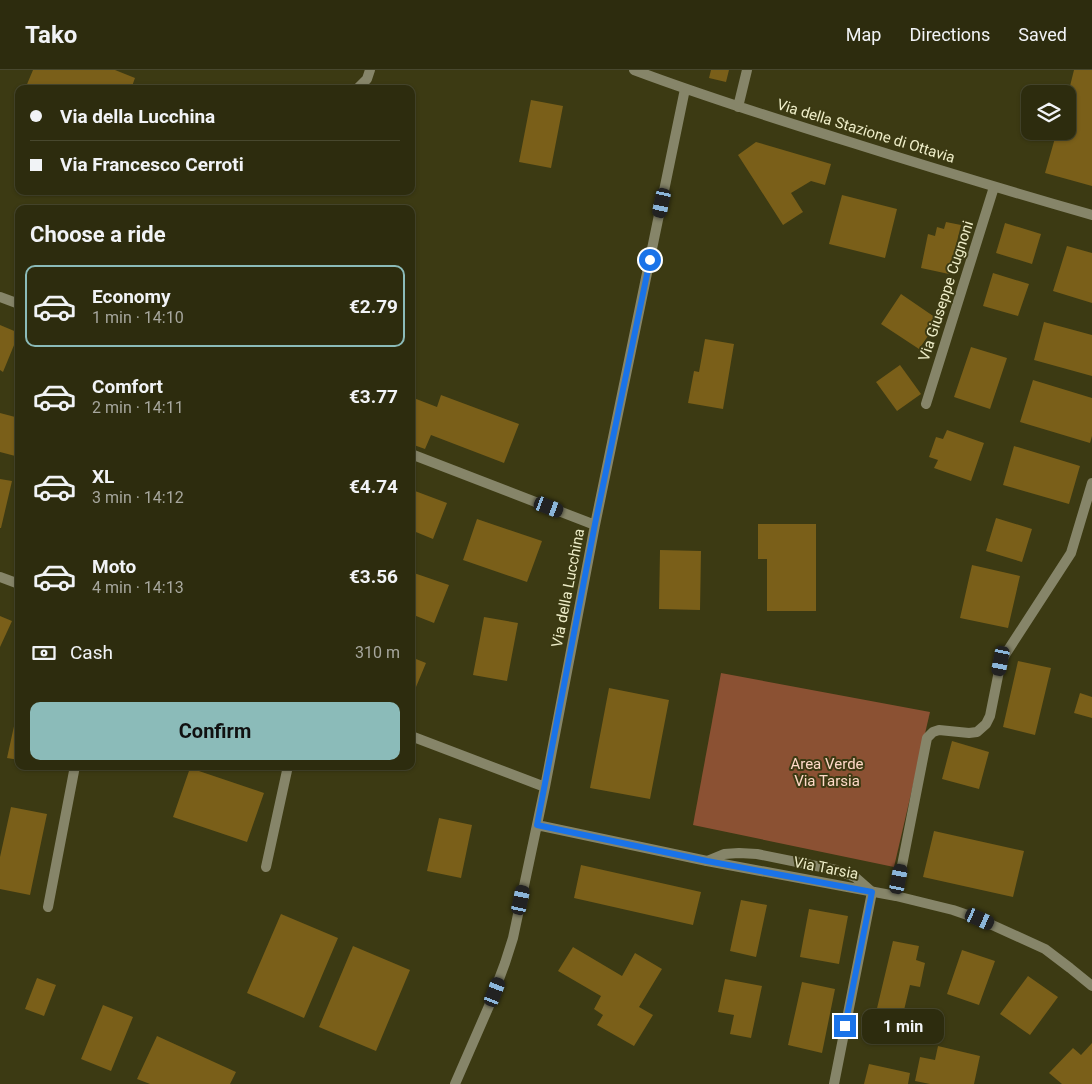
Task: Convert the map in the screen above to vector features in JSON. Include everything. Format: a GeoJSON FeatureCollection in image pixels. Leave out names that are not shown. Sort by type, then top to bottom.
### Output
{"type":"FeatureCollection","features":[{"type":"Feature","properties":{"kind":"street"},"geometry":{"type":"LineString","coordinates":[[361,85],[368,79],[370,70]]}},
{"type":"Feature","properties":{"kind":"street","name":"Via della Stazione di Ottavia"},"geometry":{"type":"LineString","coordinates":[[634,70],[738,107],[994,187],[1092,215]]}},
{"type":"Feature","properties":{"kind":"street"},"geometry":{"type":"LineString","coordinates":[[738,107],[746,70]]}},
{"type":"Feature","properties":{"kind":"street","name":"Via della Lucchina"},"geometry":{"type":"LineString","coordinates":[[455,1084],[489,1006],[510,950],[545,787],[595,524],[685,89]]}},
{"type":"Feature","properties":{"kind":"street","name":"Via Giuseppe Cugnoni"},"geometry":{"type":"LineString","coordinates":[[926,404],[994,187]]}},
{"type":"Feature","properties":{"kind":"street"},"geometry":{"type":"LineString","coordinates":[[0,297],[15,303]]}},
{"type":"Feature","properties":{"kind":"street"},"geometry":{"type":"LineString","coordinates":[[415,456],[595,524]]}},
{"type":"Feature","properties":{"kind":"street"},"geometry":{"type":"LineString","coordinates":[[896,896],[927,738],[933,732],[939,730],[977,732],[986,724],[990,716],[1001,661],[1072,553],[1092,483]]}},
{"type":"Feature","properties":{"kind":"street"},"geometry":{"type":"LineString","coordinates":[[0,577],[15,583]]}},
{"type":"Feature","properties":{"kind":"street"},"geometry":{"type":"LineString","coordinates":[[415,738],[545,787]]}},
{"type":"Feature","properties":{"kind":"street"},"geometry":{"type":"LineString","coordinates":[[48,907],[74,770]]}},
{"type":"Feature","properties":{"kind":"street"},"geometry":{"type":"LineString","coordinates":[[266,867],[287,770]]}},
{"type":"Feature","properties":{"kind":"street","name":"Via Tarsia"},"geometry":{"type":"LineString","coordinates":[[537,825],[707,861],[896,896],[954,910],[980,919],[1034,943],[1092,986]]}},
{"type":"Feature","properties":{"kind":"street"},"geometry":{"type":"LineString","coordinates":[[707,861],[724,854],[757,854],[836,870],[855,877],[872,892],[834,1084]]}},
{"type":"Feature","properties":{"kind":"green space","name":"Area Verde Via Tarsia"},"geometry":{"type":"Polygon","coordinates":[[[721,673],[930,712],[894,867],[693,825],[721,673]]]}},
{"type":"Feature","properties":{"kind":"building"},"geometry":{"type":"Polygon","coordinates":[[[33,70],[115,70],[135,78],[132,85],[27,85],[33,70]]]}},
{"type":"Feature","properties":{"kind":"building"},"geometry":{"type":"Polygon","coordinates":[[[711,70],[729,70],[726,82],[709,78],[711,70]]]}},
{"type":"Feature","properties":{"kind":"building"},"geometry":{"type":"Polygon","coordinates":[[[1074,70],[1092,70],[1092,186],[1045,173],[1054,140],[1076,140],[1076,85],[1070,85],[1074,70]]]}},
{"type":"Feature","properties":{"kind":"building"},"geometry":{"type":"Polygon","coordinates":[[[531,100],[563,106],[551,168],[519,162],[531,100]]]}},
{"type":"Feature","properties":{"kind":"building"},"geometry":{"type":"Polygon","coordinates":[[[756,142],[831,164],[825,185],[811,181],[791,193],[803,212],[783,225],[738,155],[756,142]]]}},
{"type":"Feature","properties":{"kind":"building"},"geometry":{"type":"Polygon","coordinates":[[[842,195],[897,209],[885,258],[829,244],[842,195]]]}},
{"type":"Feature","properties":{"kind":"building"},"geometry":{"type":"Polygon","coordinates":[[[946,222],[961,225],[949,274],[921,268],[928,234],[935,236],[937,227],[944,229],[946,222]]]}},
{"type":"Feature","properties":{"kind":"building"},"geometry":{"type":"Polygon","coordinates":[[[1005,223],[1041,234],[1032,264],[996,253],[1005,223]]]}},
{"type":"Feature","properties":{"kind":"building"},"geometry":{"type":"Polygon","coordinates":[[[1067,246],[1092,253],[1092,303],[1053,291],[1067,246]]]}},
{"type":"Feature","properties":{"kind":"building"},"geometry":{"type":"Polygon","coordinates":[[[993,273],[1029,284],[1018,316],[983,306],[993,273]]]}},
{"type":"Feature","properties":{"kind":"building"},"geometry":{"type":"Polygon","coordinates":[[[901,294],[939,320],[919,349],[881,324],[901,294]]]}},
{"type":"Feature","properties":{"kind":"building"},"geometry":{"type":"Polygon","coordinates":[[[1044,322],[1092,335],[1092,376],[1034,360],[1044,322]]]}},
{"type":"Feature","properties":{"kind":"building"},"geometry":{"type":"Polygon","coordinates":[[[0,325],[15,331],[15,343],[3,372],[0,370],[0,325]]]}},
{"type":"Feature","properties":{"kind":"building"},"geometry":{"type":"Polygon","coordinates":[[[705,339],[734,344],[723,409],[688,403],[694,371],[699,372],[705,339]]]}},
{"type":"Feature","properties":{"kind":"building"},"geometry":{"type":"Polygon","coordinates":[[[971,347],[1007,358],[990,409],[954,397],[971,347]]]}},
{"type":"Feature","properties":{"kind":"building"},"geometry":{"type":"Polygon","coordinates":[[[900,365],[921,394],[897,411],[876,382],[900,365]]]}},
{"type":"Feature","properties":{"kind":"building"},"geometry":{"type":"Polygon","coordinates":[[[1033,380],[1092,398],[1092,436],[1090,443],[1020,422],[1033,380]]]}},
{"type":"Feature","properties":{"kind":"building"},"geometry":{"type":"Polygon","coordinates":[[[441,395],[519,424],[504,463],[431,435],[425,449],[415,445],[415,399],[437,407],[441,395]]]}},
{"type":"Feature","properties":{"kind":"building"},"geometry":{"type":"Polygon","coordinates":[[[0,413],[15,417],[15,456],[0,452],[0,413]]]}},
{"type":"Feature","properties":{"kind":"building"},"geometry":{"type":"Polygon","coordinates":[[[947,430],[984,443],[971,481],[934,468],[938,460],[929,457],[936,437],[943,439],[947,430]]]}},
{"type":"Feature","properties":{"kind":"building"},"geometry":{"type":"Polygon","coordinates":[[[1014,446],[1080,466],[1069,504],[1003,485],[1014,446]]]}},
{"type":"Feature","properties":{"kind":"building"},"geometry":{"type":"Polygon","coordinates":[[[0,479],[12,481],[1,528],[0,528],[0,479]]]}},
{"type":"Feature","properties":{"kind":"building"},"geometry":{"type":"Polygon","coordinates":[[[415,491],[447,503],[433,539],[415,532],[415,491]]]}},
{"type":"Feature","properties":{"kind":"building"},"geometry":{"type":"Polygon","coordinates":[[[996,518],[1032,529],[1022,562],[986,551],[996,518]]]}},
{"type":"Feature","properties":{"kind":"building"},"geometry":{"type":"Polygon","coordinates":[[[477,519],[542,541],[527,582],[463,560],[477,519]]]}},
{"type":"Feature","properties":{"kind":"building"},"geometry":{"type":"Polygon","coordinates":[[[758,524],[816,524],[816,611],[767,611],[767,559],[758,559],[758,524]]]}},
{"type":"Feature","properties":{"kind":"building"},"geometry":{"type":"Polygon","coordinates":[[[660,550],[701,551],[700,610],[659,609],[660,550]]]}},
{"type":"Feature","properties":{"kind":"building"},"geometry":{"type":"Polygon","coordinates":[[[972,565],[1020,576],[1008,628],[960,618],[972,565]]]}},
{"type":"Feature","properties":{"kind":"building"},"geometry":{"type":"Polygon","coordinates":[[[415,573],[449,585],[434,623],[415,616],[415,573]]]}},
{"type":"Feature","properties":{"kind":"building"},"geometry":{"type":"Polygon","coordinates":[[[0,616],[12,621],[0,647],[0,616]]]}},
{"type":"Feature","properties":{"kind":"building"},"geometry":{"type":"Polygon","coordinates":[[[484,617],[518,623],[507,681],[473,675],[484,617]]]}},
{"type":"Feature","properties":{"kind":"building"},"geometry":{"type":"Polygon","coordinates":[[[415,659],[426,663],[415,689],[415,659]]]}},
{"type":"Feature","properties":{"kind":"building"},"geometry":{"type":"Polygon","coordinates":[[[1018,661],[1051,668],[1035,735],[1003,727],[1018,661]]]}},
{"type":"Feature","properties":{"kind":"building"},"geometry":{"type":"Polygon","coordinates":[[[609,688],[669,700],[650,799],[590,788],[609,688]]]}},
{"type":"Feature","properties":{"kind":"building"},"geometry":{"type":"Polygon","coordinates":[[[1080,693],[1092,697],[1092,718],[1074,713],[1080,693]]]}},
{"type":"Feature","properties":{"kind":"building"},"geometry":{"type":"Polygon","coordinates":[[[15,722],[15,759],[7,758],[15,722]]]}},
{"type":"Feature","properties":{"kind":"building"},"geometry":{"type":"Polygon","coordinates":[[[952,741],[989,752],[979,789],[942,779],[952,741]]]}},
{"type":"Feature","properties":{"kind":"building"},"geometry":{"type":"Polygon","coordinates":[[[189,770],[196,770],[264,793],[247,842],[173,817],[189,770]]]}},
{"type":"Feature","properties":{"kind":"building"},"geometry":{"type":"Polygon","coordinates":[[[11,807],[47,814],[30,895],[0,889],[0,857],[11,807]]]}},
{"type":"Feature","properties":{"kind":"building"},"geometry":{"type":"Polygon","coordinates":[[[439,818],[472,825],[461,878],[427,871],[439,818]]]}},
{"type":"Feature","properties":{"kind":"building"},"geometry":{"type":"Polygon","coordinates":[[[934,831],[1024,851],[1013,897],[923,877],[934,831]]]}},
{"type":"Feature","properties":{"kind":"building"},"geometry":{"type":"Polygon","coordinates":[[[581,865],[701,892],[693,925],[574,898],[581,865]]]}},
{"type":"Feature","properties":{"kind":"building"},"geometry":{"type":"Polygon","coordinates":[[[741,900],[767,905],[756,957],[730,951],[741,900]]]}},
{"type":"Feature","properties":{"kind":"building"},"geometry":{"type":"Polygon","coordinates":[[[809,909],[848,916],[839,964],[800,957],[809,909]]]}},
{"type":"Feature","properties":{"kind":"building"},"geometry":{"type":"Polygon","coordinates":[[[281,914],[338,938],[304,1018],[247,993],[281,914]]]}},
{"type":"Feature","properties":{"kind":"building"},"geometry":{"type":"Polygon","coordinates":[[[893,941],[919,946],[916,960],[925,963],[920,987],[910,985],[900,1027],[874,1021],[893,941]]]}},
{"type":"Feature","properties":{"kind":"building"},"geometry":{"type":"Polygon","coordinates":[[[353,946],[410,970],[376,1051],[319,1027],[353,946]]]}},
{"type":"Feature","properties":{"kind":"building"},"geometry":{"type":"Polygon","coordinates":[[[573,947],[622,976],[635,953],[662,969],[639,1007],[653,1015],[634,1046],[597,1025],[603,1015],[594,1009],[601,996],[558,971],[573,947]]]}},
{"type":"Feature","properties":{"kind":"building"},"geometry":{"type":"Polygon","coordinates":[[[962,950],[995,961],[979,1005],[947,994],[962,950]]]}},
{"type":"Feature","properties":{"kind":"building"},"geometry":{"type":"Polygon","coordinates":[[[1028,976],[1058,997],[1030,1035],[1000,1014],[1028,976]]]}},
{"type":"Feature","properties":{"kind":"building"},"geometry":{"type":"Polygon","coordinates":[[[37,978],[56,985],[44,1016],[25,1009],[37,978]]]}},
{"type":"Feature","properties":{"kind":"building"},"geometry":{"type":"Polygon","coordinates":[[[725,979],[762,986],[751,1038],[730,1034],[734,1015],[718,1012],[725,979]]]}},
{"type":"Feature","properties":{"kind":"building"},"geometry":{"type":"Polygon","coordinates":[[[802,982],[835,989],[822,1053],[788,1045],[802,982]]]}},
{"type":"Feature","properties":{"kind":"building"},"geometry":{"type":"Polygon","coordinates":[[[103,1005],[133,1017],[111,1071],[81,1059],[103,1005]]]}},
{"type":"Feature","properties":{"kind":"building"},"geometry":{"type":"Polygon","coordinates":[[[157,1036],[236,1072],[230,1084],[150,1084],[137,1079],[157,1036]]]}},
{"type":"Feature","properties":{"kind":"building"},"geometry":{"type":"Polygon","coordinates":[[[1092,1043],[1092,1084],[1062,1084],[1049,1073],[1073,1048],[1081,1055],[1092,1043]]]}},
{"type":"Feature","properties":{"kind":"building"},"geometry":{"type":"Polygon","coordinates":[[[938,1046],[980,1056],[974,1084],[930,1084],[915,1081],[920,1057],[935,1060],[938,1046]]]}},
{"type":"Feature","properties":{"kind":"building"},"geometry":{"type":"Polygon","coordinates":[[[869,1064],[910,1073],[908,1084],[864,1084],[869,1064]]]}},
{"type":"Feature","properties":{"kind":"route"},"geometry":{"type":"LineString","coordinates":[[650,260],[595,524],[537,825],[707,861],[872,892],[845,1026]]}}]}
